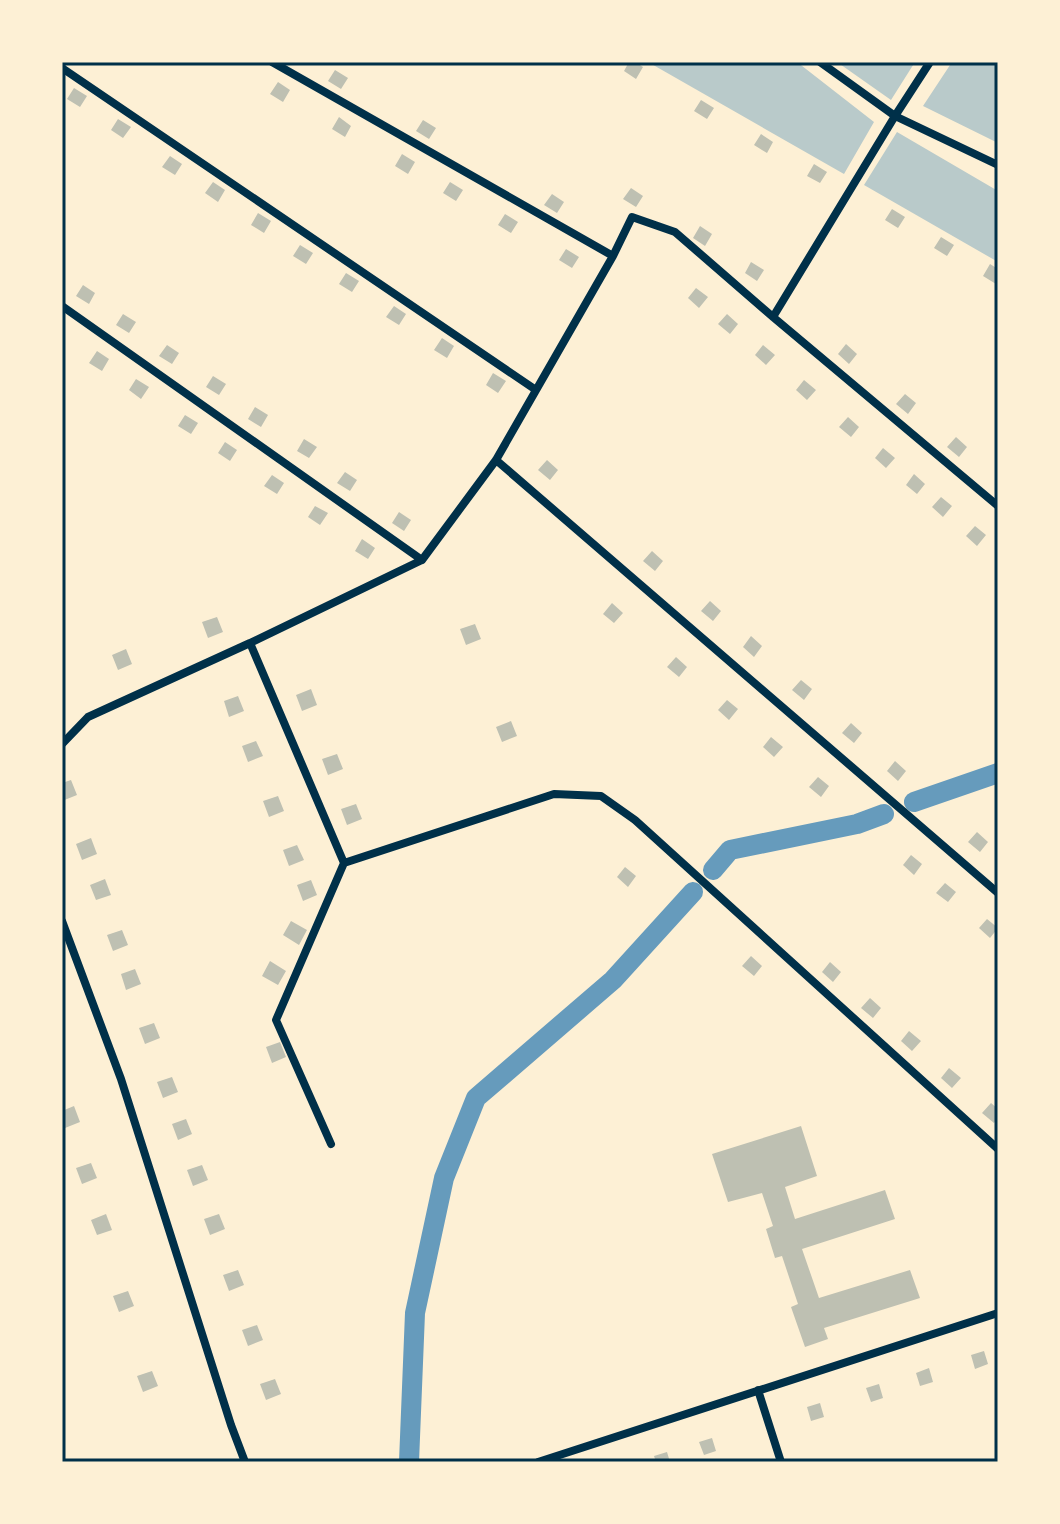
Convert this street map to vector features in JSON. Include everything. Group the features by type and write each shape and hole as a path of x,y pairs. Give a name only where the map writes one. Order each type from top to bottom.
{"street":[{"path":"272,62 613,256"},
{"path":"820,62 895,116 998,165"},
{"path":"773,317 930,62"},
{"path":"62,68 536,390"},
{"path":"62,744 88,717 422,560 496,460 613,256 632,217 675,232 998,506"},
{"path":"62,306 422,560"},
{"path":"496,460 998,893"},
{"path":"250,643 344,863 276,1020 331,1144"},
{"path":"344,863 554,794 601,796 635,820 998,1149"},
{"path":"62,921 121,1079 245,1462"},
{"path":"538,1462 998,1313"},
{"path":"758,1390 781,1462"}],"shaded area":[{"path":"648,62 797,62 874,122 844,174"},
{"path":"837,62 915,62 891,100"},
{"path":"952,62 998,62 998,143 923,106"},
{"path":"897,132 998,191 998,262 864,185"}],"building":[{"path":"629,62 643,67 636,79 624,71"},
{"path":"335,70 348,78 341,89 328,81"},
{"path":"278,82 290,90 283,102 270,94"},
{"path":"74,88 87,96 80,107 67,99"},
{"path":"701,100 714,108 707,119 694,111"},
{"path":"339,117 351,126 345,137 332,129"},
{"path":"118,119 131,127 123,138 111,130"},
{"path":"423,120 436,128 429,139 416,131"},
{"path":"761,134 773,142 767,153 754,145"},
{"path":"402,154 415,162 408,174 395,166"},
{"path":"170,156 182,164 175,175 162,167"},
{"path":"814,164 827,172 820,183 807,176"},
{"path":"213,182 225,190 218,202 205,193"},
{"path":"450,182 463,190 456,201 443,193"},
{"path":"631,188 643,196 636,207 623,199"},
{"path":"552,194 564,202 557,213 544,205"},
{"path":"892,209 905,217 898,228 885,220"},
{"path":"258,213 271,221 264,233 251,225"},
{"path":"505,214 518,222 511,233 498,225"},
{"path":"700,226 712,234 705,246 693,238"},
{"path":"941,237 954,245 947,256 934,248"},
{"path":"300,245 313,253 306,264 293,256"},
{"path":"566,249 579,257 572,268 559,260"},
{"path":"751,262 764,270 757,281 745,273"},
{"path":"990,264 998,269 996,284 983,276"},
{"path":"346,273 359,281 352,292 339,284"},
{"path":"83,285 95,293 89,304 76,296"},
{"path":"696,288 708,297 699,308 688,298"},
{"path":"394,306 406,314 399,325 386,317"},
{"path":"123,314 136,322 129,333 116,325"},
{"path":"727,314 738,324 730,334 718,324"},
{"path":"442,338 454,346 447,358 434,350"},
{"path":"846,344 857,354 849,364 838,354"},
{"path":"167,345 179,353 172,364 159,356"},
{"path":"763,345 775,355 766,365 755,355"},
{"path":"97,351 109,359 102,371 89,363"},
{"path":"493,373 506,381 498,393 486,385"},
{"path":"213,376 226,384 219,395 206,387"},
{"path":"136,379 149,387 141,399 129,390"},
{"path":"804,380 816,390 807,400 796,390"},
{"path":"905,394 916,403 908,414 896,404"},
{"path":"255,407 268,415 261,427 248,419"},
{"path":"185,415 198,423 191,434 178,426"},
{"path":"848,417 859,427 851,437 839,427"},
{"path":"956,437 967,447 959,457 947,447"},
{"path":"304,439 317,447 309,458 297,451"},
{"path":"225,442 237,450 230,461 218,453"},
{"path":"883,448 895,458 886,468 875,458"},
{"path":"547,460 558,470 550,480 538,470"},
{"path":"345,472 357,480 350,491 337,483"},
{"path":"914,474 925,484 917,494 906,485"},
{"path":"272,475 284,483 277,494 264,486"},
{"path":"941,497 952,506 943,517 932,507"},
{"path":"315,506 328,513 320,525 308,517"},
{"path":"399,512 411,520 404,531 392,523"},
{"path":"975,526 986,535 977,546 966,536"},
{"path":"362,539 375,548 368,559 355,551"},
{"path":"652,551 663,561 655,571 643,561"},
{"path":"710,601 721,611 713,621 701,611"},
{"path":"612,603 623,613 614,623 603,614"},
{"path":"217,617 223,632 208,638 202,622"},
{"path":"475,624 481,639 466,645 460,629"},
{"path":"751,636 762,646 754,657 743,647"},
{"path":"126,649 132,664 118,670 112,655"},
{"path":"676,657 687,667 679,677 667,667"},
{"path":"801,680 812,689 804,700 792,690"},
{"path":"311,689 317,705 302,711 296,695"},
{"path":"238,696 244,711 229,717 224,701"},
{"path":"727,700 738,709 729,720 718,710"},
{"path":"511,721 517,736 502,742 496,727"},
{"path":"851,723 862,733 854,743 842,733"},
{"path":"771,737 783,747 774,757 763,747"},
{"path":"256,741 263,756 248,762 242,746"},
{"path":"337,754 343,769 328,775 322,759"},
{"path":"895,761 906,771 898,781 887,771"},
{"path":"818,777 829,786 821,797 809,787"},
{"path":"71,780 77,795 62,801 62,783"},
{"path":"278,796 284,811 269,817 263,801"},
{"path":"356,804 362,819 347,825 341,809"},
{"path":"977,832 988,842 980,852 968,842"},
{"path":"91,838 97,854 82,860 76,844"},
{"path":"297,845 304,860 289,866 283,850"},
{"path":"911,855 922,864 914,875 903,865"},
{"path":"625,867 636,876 628,887 617,877"},
{"path":"105,879 111,895 96,900 90,885"},
{"path":"311,880 317,895 303,901 297,885"},
{"path":"945,883 956,892 948,902 936,893"},
{"path":"987,919 998,928 990,938 979,928"},
{"path":"291,921 307,930 299,945 283,935"},
{"path":"122,930 128,945 113,951 107,935"},
{"path":"751,956 762,966 754,976 742,966"},
{"path":"270,961 286,971 278,985 262,976"},
{"path":"830,962 841,972 833,982 822,972"},
{"path":"135,969 141,984 126,990 121,974"},
{"path":"870,998 881,1008 873,1018 861,1008"},
{"path":"154,1023 160,1038 145,1044 139,1028"},
{"path":"909,1031 921,1041 912,1051 901,1041"},
{"path":"280,1042 286,1057 272,1063 266,1047"},
{"path":"949,1068 961,1078 952,1088 941,1078"},
{"path":"172,1077 178,1092 163,1098 157,1082"},
{"path":"991,1103 998,1109 998,1118 994,1123 982,1113"},
{"path":"74,1106 80,1122 65,1128 62,1111"},
{"path":"186,1119 192,1134 178,1140 172,1124"},
{"path":"801,1126 817,1176 785,1187 795,1219 885,1190 895,1219 802,1249 819,1298 910,1270 920,1298 824,1328 828,1339 805,1347 791,1307 798,1304 782,1256 775,1258 766,1229 773,1226 762,1193 728,1202 712,1154"},
{"path":"91,1163 97,1178 82,1184 76,1168"},
{"path":"202,1165 208,1180 193,1186 187,1170"},
{"path":"106,1214 112,1230 97,1235 91,1220"},
{"path":"219,1214 225,1229 210,1235 204,1219"},
{"path":"238,1270 244,1285 229,1291 223,1275"},
{"path":"128,1291 134,1306 119,1312 113,1296"},
{"path":"257,1325 263,1340 248,1346 242,1330"},
{"path":"984,1351 988,1364 975,1369 971,1355"},
{"path":"929,1368 933,1382 920,1386 916,1373"},
{"path":"152,1371 158,1386 143,1392 137,1376"},
{"path":"275,1379 281,1394 266,1400 260,1384"},
{"path":"879,1384 883,1398 871,1402 866,1388"},
{"path":"820,1403 824,1417 811,1421 807,1407"},
{"path":"712,1438 716,1451 704,1455 699,1442"},
{"path":"667,1452 670,1462 656,1462 654,1456"}],"waterway":[{"path":"914,802 998,773"},
{"path":"713,870 730,850 857,824 884,814"},
{"path":"409,1462 415,1313 444,1178 476,1098 613,980 693,892"}]}
